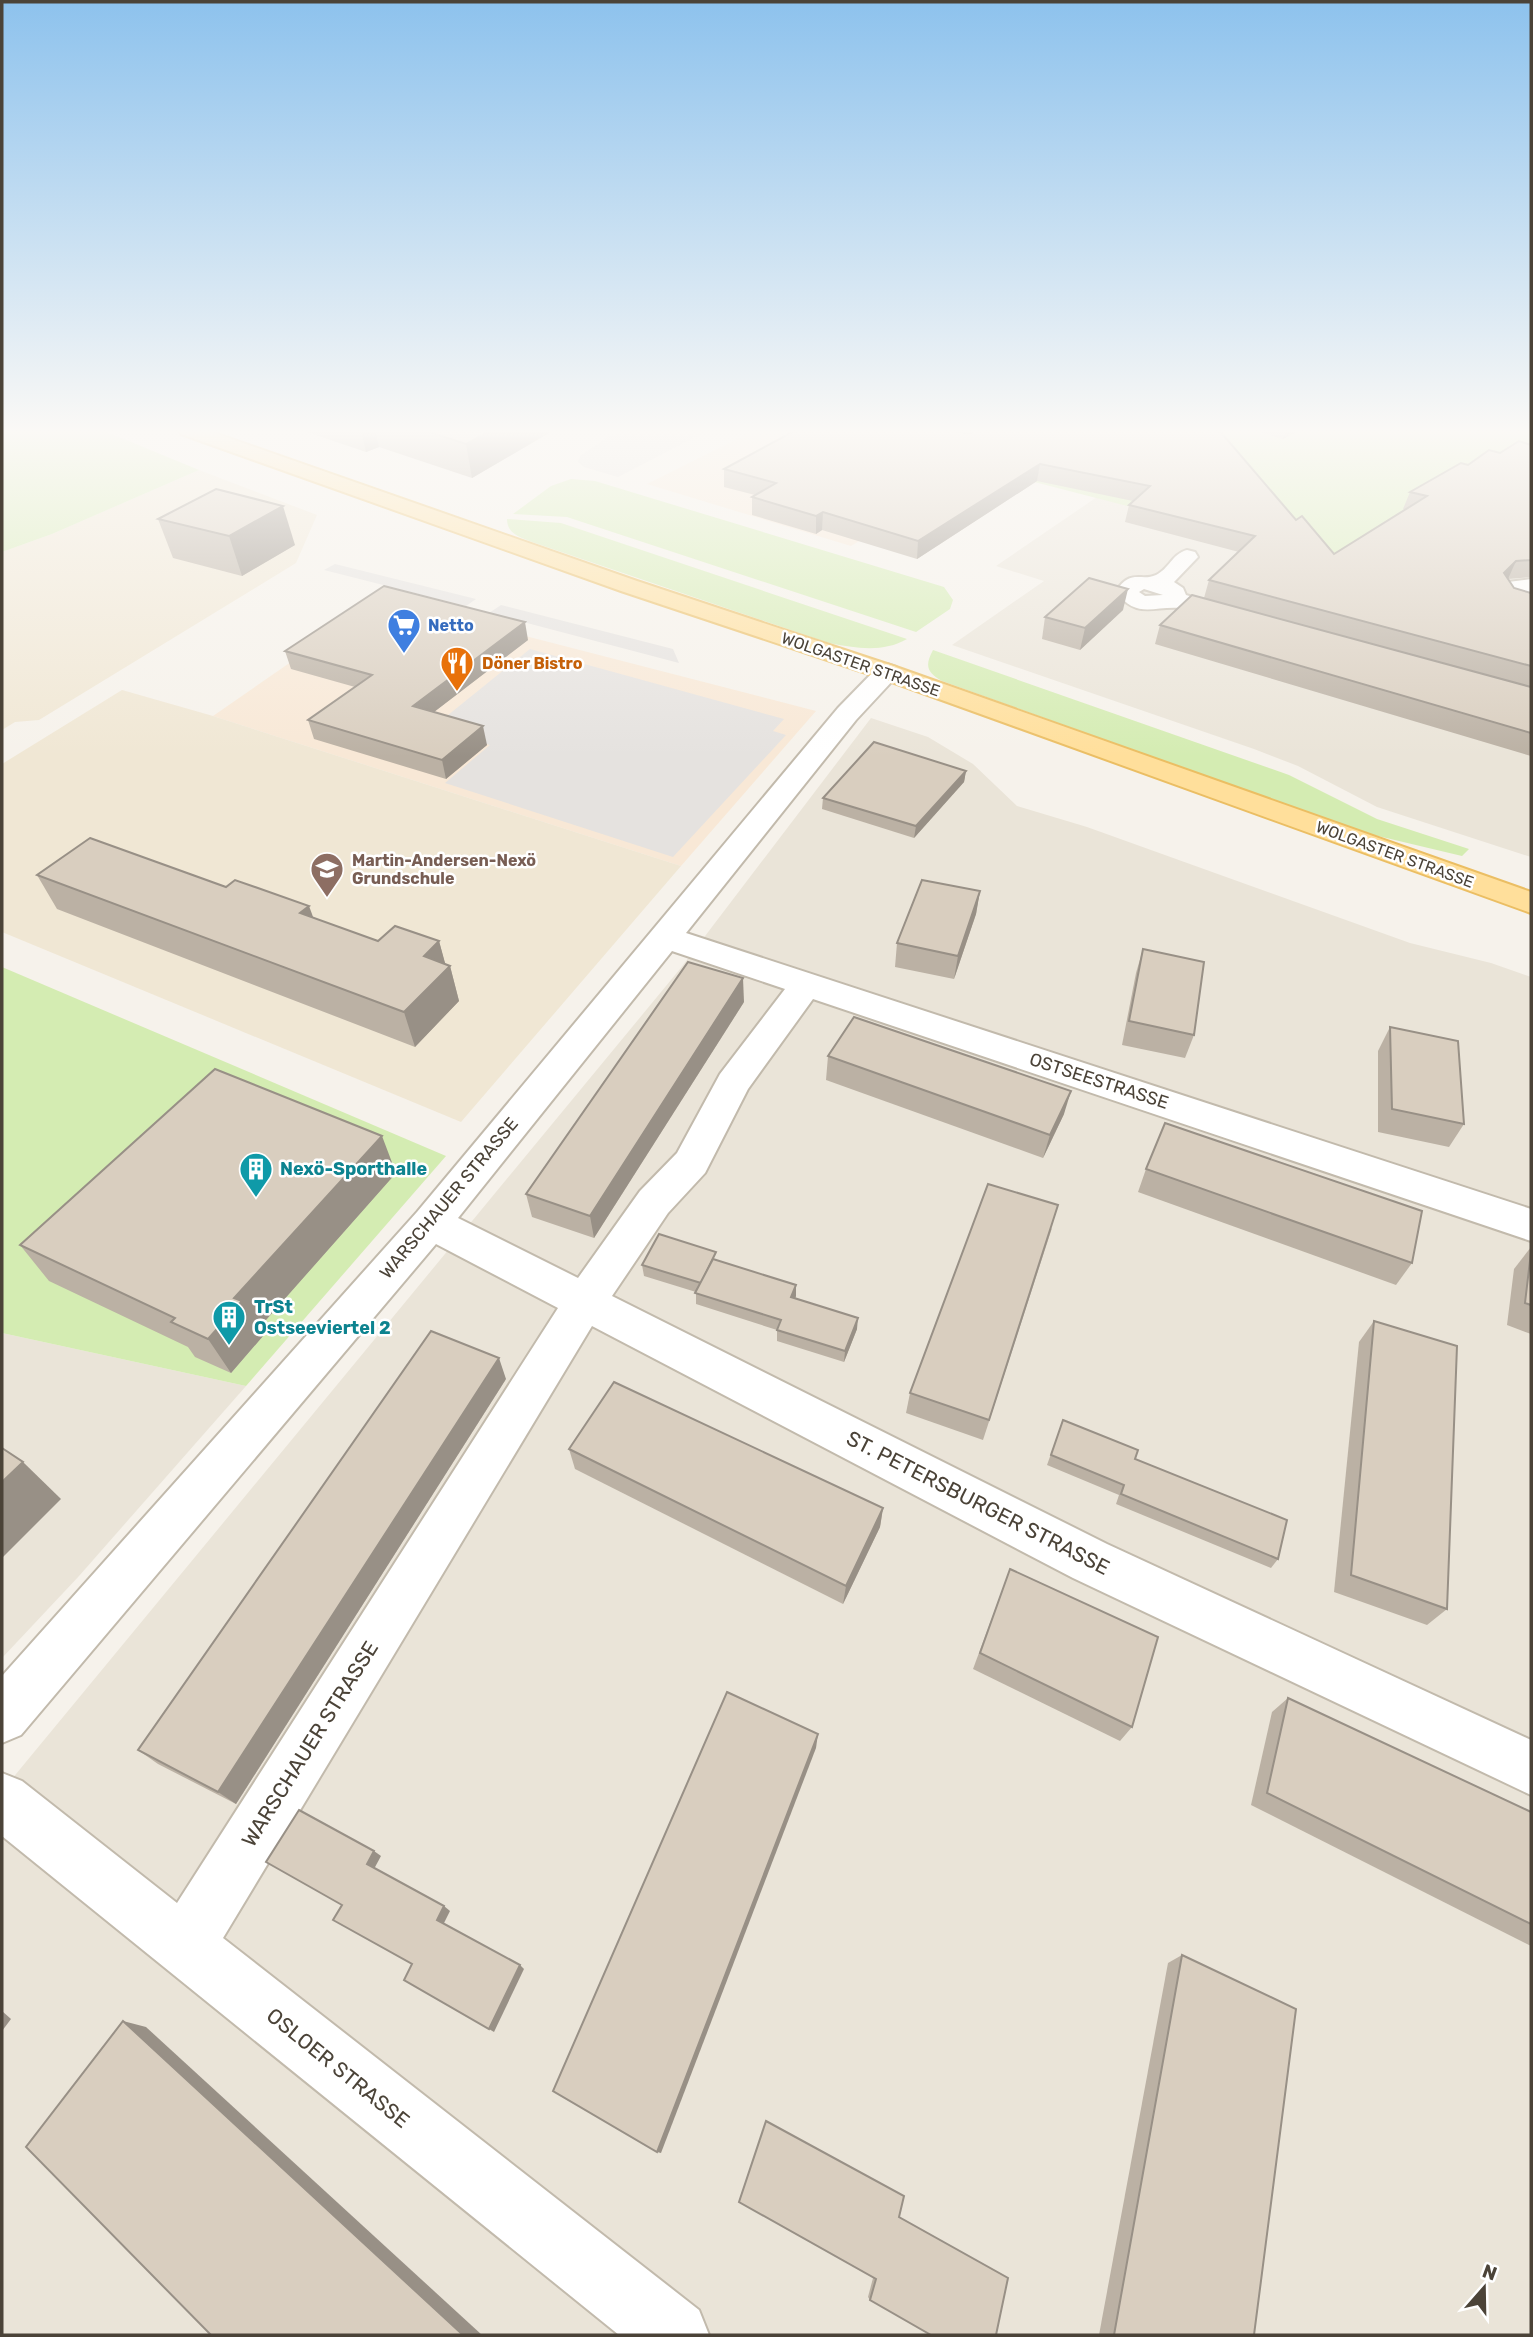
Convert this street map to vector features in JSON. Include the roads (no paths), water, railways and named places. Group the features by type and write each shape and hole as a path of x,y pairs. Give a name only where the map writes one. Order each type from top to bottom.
{"main road":[{"name":"WOLGASTER STRASSE","path":"496,539 887,672 1531,903"}],"street":[{"path":"1187,557 1167,592 1254,622"},
{"path":"1531,586 1516,587 1509,592 1514,599 1531,606"},
{"name":"WARSCHAUER STRASSE","path":"2,1716 431,1223 667,938 847,714 887,672"},
{"name":"OSTSEESTRASSE","path":"667,938 1531,1225"},
{"name":"WARSCHAUER STRASSE","path":"185,1945 585,1301 654,1202 691,1163 733,1083 805,986"},
{"name":"ST. PETERSBURGER STRASSE","path":"431,1223 1090,1561 1531,1768"},
{"name":"OSLOER STRASSE","path":"2,1801 674,2335"}],"place":[{"name":"Netto","path":"404,655"},
{"name":"Döner Bistro","path":"457,693"},
{"name":"Martin-Andersen-Nexö Grundschule","path":"327,899"},
{"name":"Nexö-Sporthalle","path":"256,1199"},
{"name":"TrSt Ostseeviertel 2","path":"229,1347"}]}
